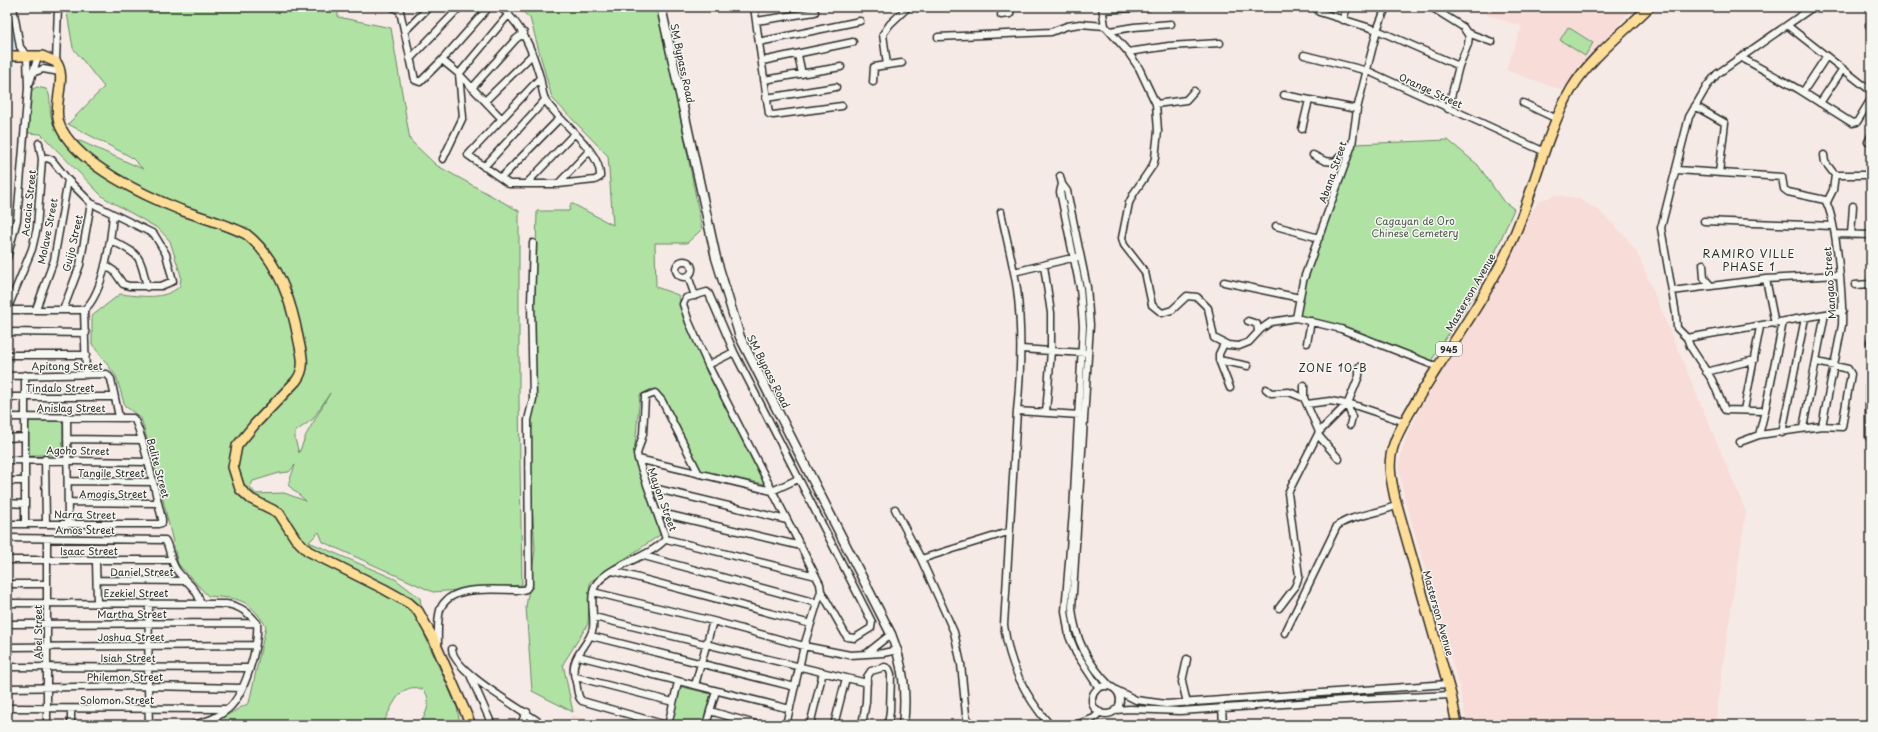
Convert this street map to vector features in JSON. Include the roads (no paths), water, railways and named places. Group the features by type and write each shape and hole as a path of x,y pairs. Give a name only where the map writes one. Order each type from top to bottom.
{"main road":[{"name":"Masterson Avenue","path":"1457,725 1448,684 1397,505 1389,470 1390,456 1394,442 1405,422 1438,366 1476,307 1511,243 1557,119 1573,87 1585,71 1649,7"},
{"path":"7,56 38,56 50,58 56,62 60,72 57,117 62,130 77,150 90,161 153,198 246,234 262,250 281,281 294,317 304,364 302,374 254,424 237,446 233,467 240,488 251,499 279,513 295,538 308,551 384,589 414,608 425,621 471,725"}],"street":[{"path":"13,7 28,88"},
{"path":"56,62 58,7"},
{"path":"394,7 401,9 415,80 420,82 442,60 489,7"},
{"path":"405,31 429,7"},
{"path":"410,59 460,7"},
{"path":"500,7 509,14 524,33 540,78 545,100 589,151 598,166 600,177 595,180 558,184 509,184 470,157 469,152 540,78"},
{"name":"SM Bypass Road","path":"661,7 716,258 740,337 892,634 898,650 906,690 902,725"},
{"path":"754,7 768,113 771,115 842,106"},
{"path":"887,65 883,34 890,24 908,7"},
{"path":"1001,15 1010,14 1011,7"},
{"path":"1148,7 1103,9 1108,29 1128,52 1139,68 1156,104 1158,131 1155,158 1153,165 1129,203 1124,224 1123,242 1144,270 1151,301 1155,308 1162,313 1170,312 1185,297 1190,295 1197,297 1208,308 1214,338 1224,344 1234,346 1246,344 1258,331 1271,322 1296,318 1341,329 1438,366"},
{"path":"1316,7 1319,12 1378,30 1459,66"},
{"path":"1343,20 1347,7"},
{"name":"Abana Street","path":"1296,318 1303,280 1353,144 1357,109 1378,30 1386,7"},
{"path":"1431,7 1463,27 1468,33 1492,42"},
{"path":"1765,410 1725,410 1712,380 1687,338 1677,328 1661,228 1677,170 1685,131 1695,106 1710,81 1717,74 1814,7"},
{"path":"756,21 815,12"},
{"path":"444,159 463,117 459,74 509,14"},
{"path":"759,42 860,21"},
{"path":"938,37 1051,32 1067,26 1080,24 1108,29 1171,24"},
{"path":"1788,26 1842,70 1871,91"},
{"path":"472,88 516,39 524,33"},
{"path":"1448,109 1459,66 1468,44 1468,33"},
{"path":"762,62 853,42"},
{"path":"1128,52 1169,46 1220,43"},
{"path":"485,101 532,55"},
{"path":"798,55 802,74"},
{"name":"Orange Street","path":"1304,55 1368,71 1448,109 1545,152"},
{"path":"7,258 17,220 28,88 38,56"},
{"path":"1803,92 1826,57"},
{"path":"1742,58 1803,92 1852,123 1857,122 1871,99"},
{"path":"442,60 459,74 501,118"},
{"path":"873,82 874,67 902,63"},
{"path":"764,80 841,67"},
{"path":"32,73 43,69 60,72"},
{"path":"1820,103 1842,70"},
{"path":"766,98 836,87"},
{"path":"1156,104 1186,100 1194,91"},
{"path":"1284,95 1357,109"},
{"path":"484,167 545,100"},
{"path":"1302,129 1309,100"},
{"path":"1523,104 1557,119"},
{"path":"1695,106 1725,123 1719,173"},
{"path":"1864,111 1871,115"},
{"path":"500,178 560,118"},
{"path":"527,183 574,134"},
{"path":"1871,136 1868,142 1871,143"},
{"name":"Acacia Street","path":"7,310 32,249 35,235 42,159 39,143"},
{"path":"1313,155 1325,161 1335,162 1342,156 1348,147 1353,144"},
{"path":"558,184 589,151"},
{"path":"1677,170 1782,177 1784,189 1788,192 1820,198 1827,202 1833,190 1835,176 1825,162 1824,155"},
{"path":"42,159 47,158 52,160 68,180 91,203 154,234 166,254 173,281 167,285 135,287 123,284 114,271 105,265"},
{"path":"1835,176 1871,175"},
{"path":"1060,176 1062,184 1067,191 1081,256 1086,305 1081,415 1065,611 1069,636 1076,653 1099,688"},
{"name":"Molave Street","path":"36,309 54,260 68,180"},
{"path":"1062,184 1060,192 1086,305"},
{"name":"Mangao Street","path":"1822,426 1835,366 1843,311 1835,234 1827,202"},
{"name":"Guijo Street","path":"64,310 80,265 91,203"},
{"path":"1851,235 1853,206"},
{"path":"1000,212 1014,272 1019,309 1021,349 1008,532 1004,625 1009,654 1014,671 1028,698 1050,725"},
{"path":"86,375 86,333 84,310 91,302 105,265 111,240 114,214"},
{"path":"1704,221 1832,226"},
{"path":"1276,226 1319,238"},
{"path":"1835,234 1871,235"},
{"path":"111,240 138,255 142,264 147,287"},
{"path":"438,649 440,612 445,603 456,594 468,590 523,590 528,588 529,584 528,420 533,399 531,280 533,243"},
{"path":"1014,272 1081,256"},
{"path":"1703,264 1704,278 1710,285"},
{"path":"1044,266 1051,313 1051,351 1046,413"},
{"path":"1672,291 1766,279 1838,274"},
{"path":"688,276 694,296"},
{"path":"1766,279 1775,324"},
{"path":"1224,282 1300,298"},
{"path":"1856,285 1871,284"},
{"path":"708,292 734,352 872,622 872,628 855,638 847,637 821,591 816,576 708,365 689,322 684,304 686,298 694,296 708,292"},
{"path":"7,310 84,310"},
{"path":"1687,338 1760,327 1843,311"},
{"path":"1803,428 1817,362 1825,314"},
{"path":"1782,433 1805,318"},
{"path":"1248,321 1257,324 1258,331"},
{"path":"1307,343 1311,321"},
{"path":"1759,435 1783,322"},
{"path":"1744,410 1760,327"},
{"path":"7,332 86,333"},
{"path":"1224,344 1219,354 1219,360 1230,388"},
{"path":"1021,349 1085,353"},
{"path":"708,365 734,352"},
{"path":"7,355 86,355"},
{"path":"1219,360 1248,366"},
{"path":"1706,372 1754,360"},
{"path":"1740,442 1759,435 1782,433 1803,428 1822,426 1842,427 1851,374 1848,369 1817,362"},
{"path":"1279,608 1295,587 1299,576 1287,496 1318,434 1348,404 1359,376 1359,367"},
{"path":"25,375 25,524"},
{"name":"Apitong Street","path":"7,376 109,375 118,417"},
{"path":"1304,385 1305,401 1318,434 1339,459"},
{"path":"1869,386 1869,438 1871,440"},
{"path":"1266,388 1271,393 1288,392 1305,401 1330,401 1348,404 1405,422"},
{"path":"699,474 671,417 655,393 645,397 643,434 637,454 638,459 699,474 772,491 798,479"},
{"name":"Tindalo Street","path":"7,397 114,397"},
{"path":"1348,404 1352,417 1350,425"},
{"path":"1017,411 1081,415"},
{"path":"1081,415 1072,608 1073,624 1082,650 1090,663 1120,699 1119,705 1115,710"},
{"name":"Anislag Street","path":"7,417 118,417 134,419"},
{"path":"67,417 68,524"},
{"name":"Balite Street","path":"134,419 148,462 162,523"},
{"path":"7,438 24,437"},
{"path":"67,439 142,440"},
{"path":"45,459 46,523"},
{"name":"Agoho Street","path":"7,460 68,459 148,462"},
{"name":"Mayon Street","path":"593,592 598,582 613,571 644,556 666,539 638,459"},
{"path":"7,481 25,481"},
{"name":"Tangile Street","path":"68,481 153,482"},
{"path":"649,488 787,520"},
{"name":"Amogis Street","path":"68,502 158,503"},
{"path":"7,503 25,504"},
{"path":"1285,633 1338,526 1346,520 1380,512 1397,505"},
{"path":"895,509 954,632 961,664 966,715 970,725"},
{"path":"657,512 801,546"},
{"name":"Narra Street","path":"7,524 162,523"},
{"path":"920,559 1008,532"},
{"name":"Amos Street","path":"7,538 162,539 166,542 171,560"},
{"name":"Abel Street","path":"47,539 47,725"},
{"path":"666,539 816,576"},
{"path":"644,556 816,603"},
{"name":"Isaac Street","path":"7,560 171,560"},
{"path":"96,560 97,602"},
{"path":"171,560 186,581 197,593 200,603"},
{"path":"613,571 811,624"},
{"name":"Daniel Street","path":"97,580 186,581"},
{"path":"7,584 47,584"},
{"path":"786,725 804,646 816,603 821,591"},
{"path":"678,682 667,725 582,701 579,696 574,672 578,656 591,636 594,617 593,592 713,621 804,646 850,655 883,653 898,650"},
{"name":"Ezekiel Street","path":"7,603 97,602 226,604 239,607 247,612 257,623"},
{"path":"149,603 149,725"},
{"path":"594,617 866,683"},
{"path":"695,685 713,621"},
{"path":"194,725 219,716 237,699 249,668 255,645 257,623"},
{"name":"Martha Street","path":"7,624 257,623"},
{"path":"865,654 892,634"},
{"path":"591,636 794,687"},
{"name":"Joshua Street","path":"7,647 255,645"},
{"path":"452,649 454,658 470,675 527,712 543,725"},
{"path":"578,656 790,709"},
{"path":"1187,659 1182,682 1187,703"},
{"name":"Isiah Street","path":"7,667 148,666 249,668"},
{"path":"862,725 868,674 879,668 887,667 891,674 888,725"},
{"path":"810,725 823,672"},
{"path":"470,675 492,725"},
{"path":"576,677 673,702"},
{"path":"834,725 846,678"},
{"path":"1448,684 1166,704 1136,700 1104,686 1099,688 1094,693 1092,699 1095,708 1106,714 1115,710 1130,709 1180,711 1396,697 1451,695"},
{"name":"Philemon Street","path":"7,688 47,686 148,686 242,688"},
{"path":"1395,688 1396,697"},
{"path":"706,725 716,691"},
{"path":"1221,700 1223,725"},
{"name":"Solomon Street","path":"7,708 228,709"},
{"path":"71,709 72,725"},
{"path":"710,711 759,725"},
{"path":"520,725 527,712"},
{"path":"1076,725 1088,722 1100,712"}],"waterway":[{"path":"7,35 9,39 9,73 7,78"}],"district":[{"name":"RAMIRO VILLE PHASE 1","path":"1749,259"},
{"name":"ZONE 10-B","path":"1333,367"}],"park label":[{"name":"Cagayan de Oro Chinese Cemetery","path":"1415,226"}]}
